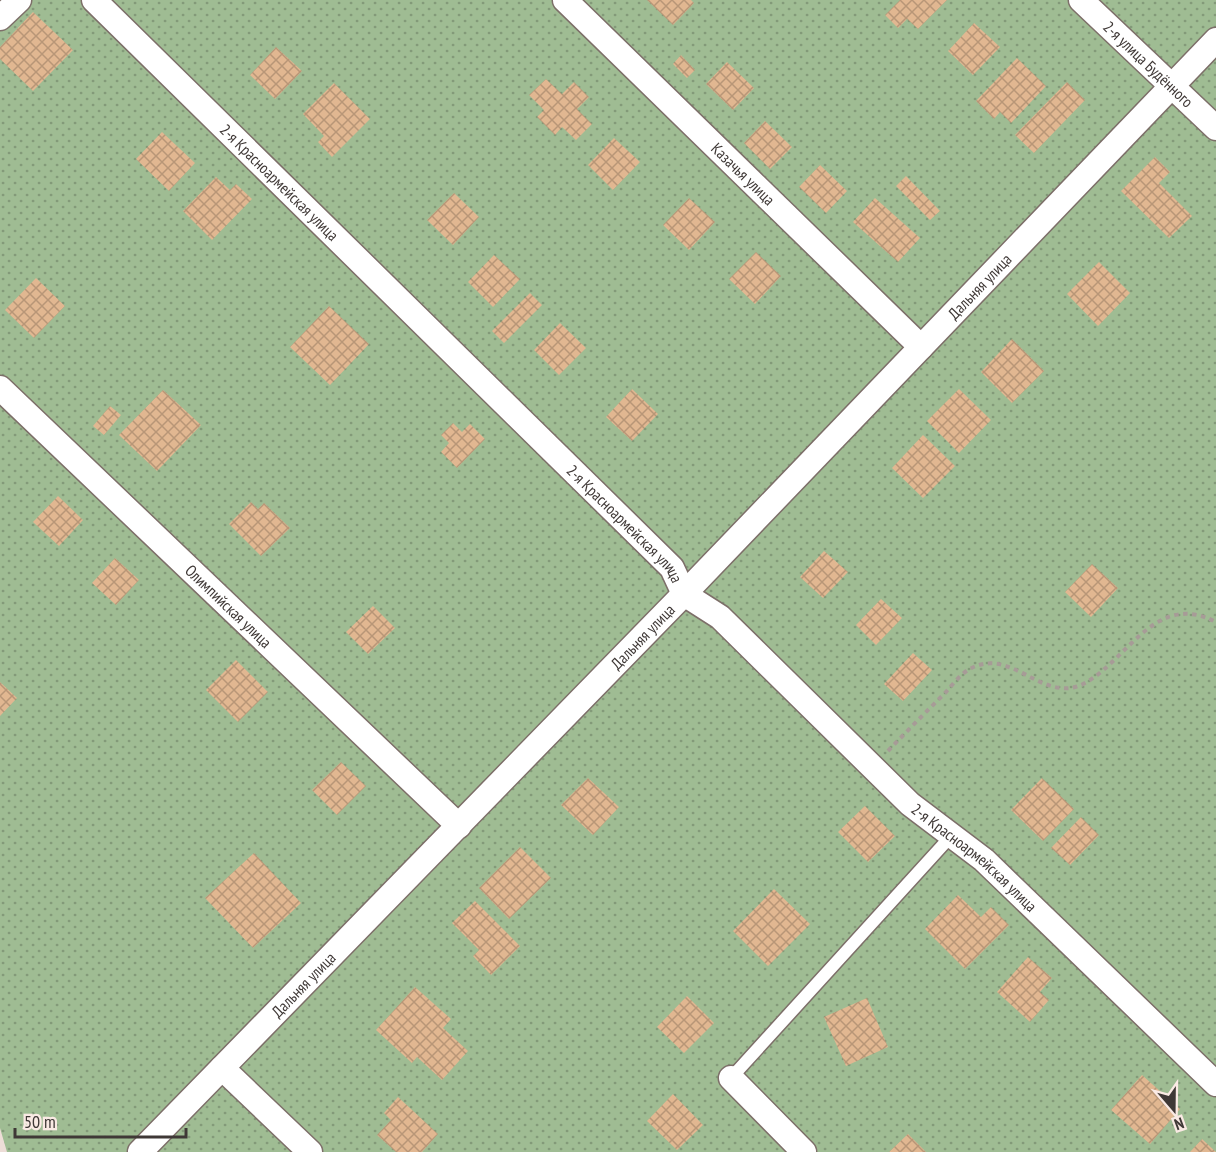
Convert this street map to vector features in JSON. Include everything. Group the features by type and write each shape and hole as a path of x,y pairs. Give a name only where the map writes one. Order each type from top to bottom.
{"street":[{"path":"0,18 19,0"},
{"name":"2-я Красноармейская улица","path":"94,0 672,568 684,594 720,617 910,804 984,860 1216,1084"},
{"name":"Казачья улица","path":"565,0 921,347"},
{"name":"2-я улица Будённого","path":"1081,0 1173,84 1216,128"},
{"name":"Дальняя улица","path":"140,1152 684,594 1216,39"},
{"name":"Олимпийская улица","path":"0,388 459,826"},
{"path":"222,1068 310,1152"},
{"path":"730,1078 804,1152"}],"lane":[{"path":"730,1078 952,836"}],"path":[{"path":"873,766 967,670 987,662 1006,664 1050,688 1066,689 1086,682 1162,617 1183,614 1203,615 1216,622"}],"green space":[{"path":"0,0 1216,0 1216,1152 7,1152 0,1128"}],"building":[{"path":"647,0 691,0 694,3 673,25"},
{"path":"900,0 947,0 918,29 907,19 898,28 885,15"},
{"path":"33,12 73,50 33,91 0,59 0,47"},
{"path":"974,23 1000,47 973,75 948,51"},
{"path":"276,47 302,71 275,99 250,75"},
{"path":"681,55 695,70 687,78 673,64"},
{"path":"1017,58 1046,86 1011,123 1000,112 994,119 976,101"},
{"path":"727,62 754,88 733,110 706,84"},
{"path":"546,79 562,94 574,82 589,97 577,109 592,124 576,140 562,127 555,135 537,117 544,110 529,95"},
{"path":"1067,82 1085,100 1034,153 1015,135"},
{"path":"334,83 370,119 332,157 318,142 324,136 303,114"},
{"path":"765,121 792,147 770,169 744,143"},
{"path":"162,132 195,163 169,191 136,159"},
{"path":"614,138 640,162 613,190 588,165"},
{"path":"1155,157 1170,172 1159,183 1192,216 1169,238 1121,191"},
{"path":"820,165 847,191 826,213 799,187"},
{"path":"906,176 940,211 930,220 896,186"},
{"path":"216,177 230,190 236,184 252,199 212,240 183,211"},
{"path":"454,193 479,217 453,245 427,220"},
{"path":"689,198 715,222 689,250 663,225"},
{"path":"875,198 920,238 898,262 853,222"},
{"path":"756,252 781,276 755,304 729,279"},
{"path":"494,255 520,279 493,307 468,282"},
{"path":"1099,262 1130,293 1098,326 1067,294"},
{"path":"36,278 65,306 34,338 5,310"},
{"path":"530,293 542,305 504,343 492,331"},
{"path":"329,306 369,344 330,385 290,347"},
{"path":"560,323 586,348 559,375 534,350"},
{"path":"1012,339 1044,371 1012,403 981,372"},
{"path":"632,389 658,414 632,441 606,417"},
{"path":"959,389 991,420 959,453 927,421"},
{"path":"163,390 201,425 157,471 119,435"},
{"path":"110,406 121,415 104,435 93,426"},
{"path":"453,423 462,432 470,424 485,439 457,468 441,452 449,443 441,435"},
{"path":"923,435 955,466 923,498 892,468"},
{"path":"58,496 83,520 59,546 33,522"},
{"path":"251,502 258,509 264,503 290,528 261,556 229,524"},
{"path":"824,551 848,572 823,598 800,577"},
{"path":"115,558 139,580 116,605 92,583"},
{"path":"1092,564 1118,588 1091,617 1065,592"},
{"path":"881,599 902,618 876,645 856,625"},
{"path":"373,606 395,628 368,654 346,632"},
{"path":"913,653 932,670 903,701 884,684"},
{"path":"236,660 268,692 238,722 206,690"},
{"path":"0,682 17,698 0,716"},
{"path":"341,762 366,786 337,815 312,790"},
{"path":"588,778 619,807 593,835 561,805"},
{"path":"1042,778 1074,809 1043,841 1011,810"},
{"path":"865,806 895,836 868,862 838,832"},
{"path":"1081,817 1099,835 1070,865 1051,848"},
{"path":"520,847 551,878 509,919 479,888"},
{"path":"254,853 301,903 253,948 205,898"},
{"path":"774,889 810,924 768,966 733,931"},
{"path":"958,895 981,917 991,907 1009,925 965,969 925,929"},
{"path":"475,901 520,946 491,975 473,956 479,950 452,923"},
{"path":"1028,957 1052,978 1040,992 1049,1000 1030,1022 997,992"},
{"path":"415,987 451,1019 443,1028 468,1051 442,1080 417,1057 412,1063 376,1030"},
{"path":"687,996 714,1023 684,1053 657,1027"},
{"path":"867,998 888,1047 846,1066 824,1017"},
{"path":"1142,1075 1180,1109 1150,1144 1111,1110"},
{"path":"673,1094 703,1125 677,1150 647,1121"},
{"path":"398,1097 438,1134 422,1152 396,1152 377,1135 391,1120 384,1113"},
{"path":"908,1134 926,1152 889,1152"},
{"path":"1202,1139 1216,1152 1190,1152"}]}
